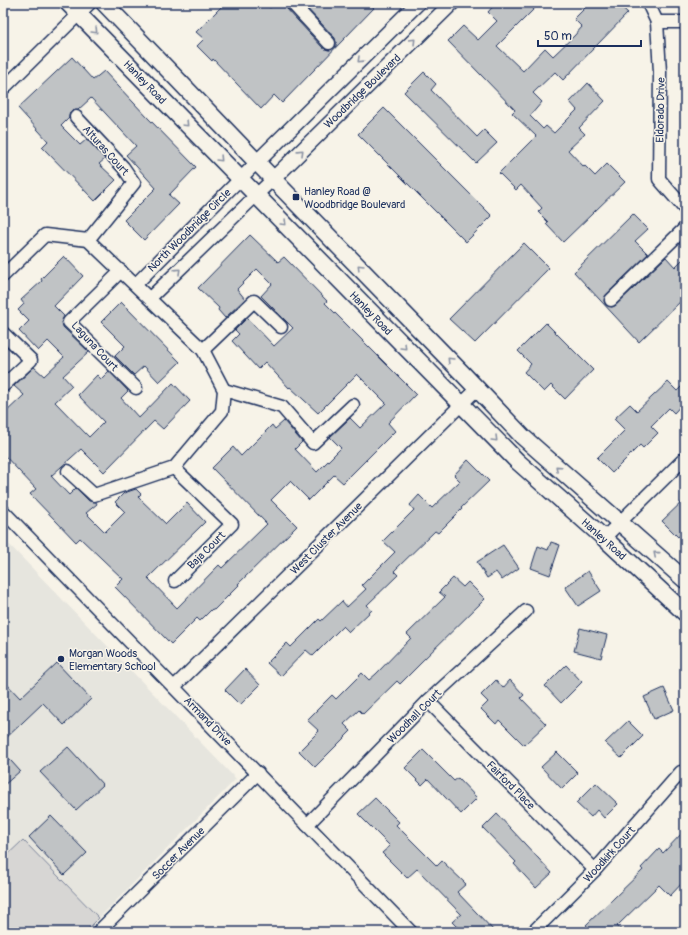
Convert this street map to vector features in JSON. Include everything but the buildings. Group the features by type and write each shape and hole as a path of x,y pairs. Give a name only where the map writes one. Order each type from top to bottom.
{"main road":[{"name":"Hanley Road","path":"68,3 517,461 604,538 685,613"},
{"name":"Hanley Road","path":"104,3 524,437 685,580"}],"street":[{"path":"3,89 90,3"},
{"path":"292,3 329,43"},
{"name":"Woodbridge Boulevard","path":"257,162 418,3"},
{"name":"Woodbridge Boulevard","path":"273,179 452,3"},
{"name":"Eldorado Drive","path":"648,3 657,22 660,72 659,179 685,209"},
{"path":"657,22 685,22"},
{"name":"Alturas Court","path":"76,117 123,167 134,183 88,240"},
{"name":"North Woodbridge Circle","path":"134,283 257,162"},
{"name":"North Woodbridge Circle","path":"150,298 273,179"},
{"path":"611,300 685,228"},
{"path":"3,276 45,236 88,240 203,350 224,390 222,411 174,468 94,495 68,471"},
{"name":"Laguna Court","path":"121,271 69,322 136,388"},
{"path":"203,350 254,301 281,327"},
{"path":"3,333 31,360 3,386"},
{"name":"West Cluster Avenue","path":"174,687 477,389"},
{"path":"224,390 282,407 313,443 353,405"},
{"path":"604,538 685,458"},
{"name":"Baja Court","path":"174,468 232,524 175,581"},
{"name":"Armand Drive","path":"3,511 411,932"},
{"name":"Woodhall Court","path":"307,825 428,701 526,612"},
{"name":"Fairford Place","path":"428,701 595,870"},
{"name":"Woodkirk Court","path":"533,932 595,870 681,772"},
{"name":"Soccer Avenue","path":"98,932 258,773"}],"shaded area":[{"name":"Morgan Woods Elementary School","path":"3,538 236,779 99,918 23,840 3,859"},
{"path":"23,840 99,918 85,932 3,932 3,859"}],"place":[{"name":"Hanley Road @ Woodbridge Boulevard","path":"296,197"},
{"name":"Morgan Woods Elementary School","path":"61,659"}]}
